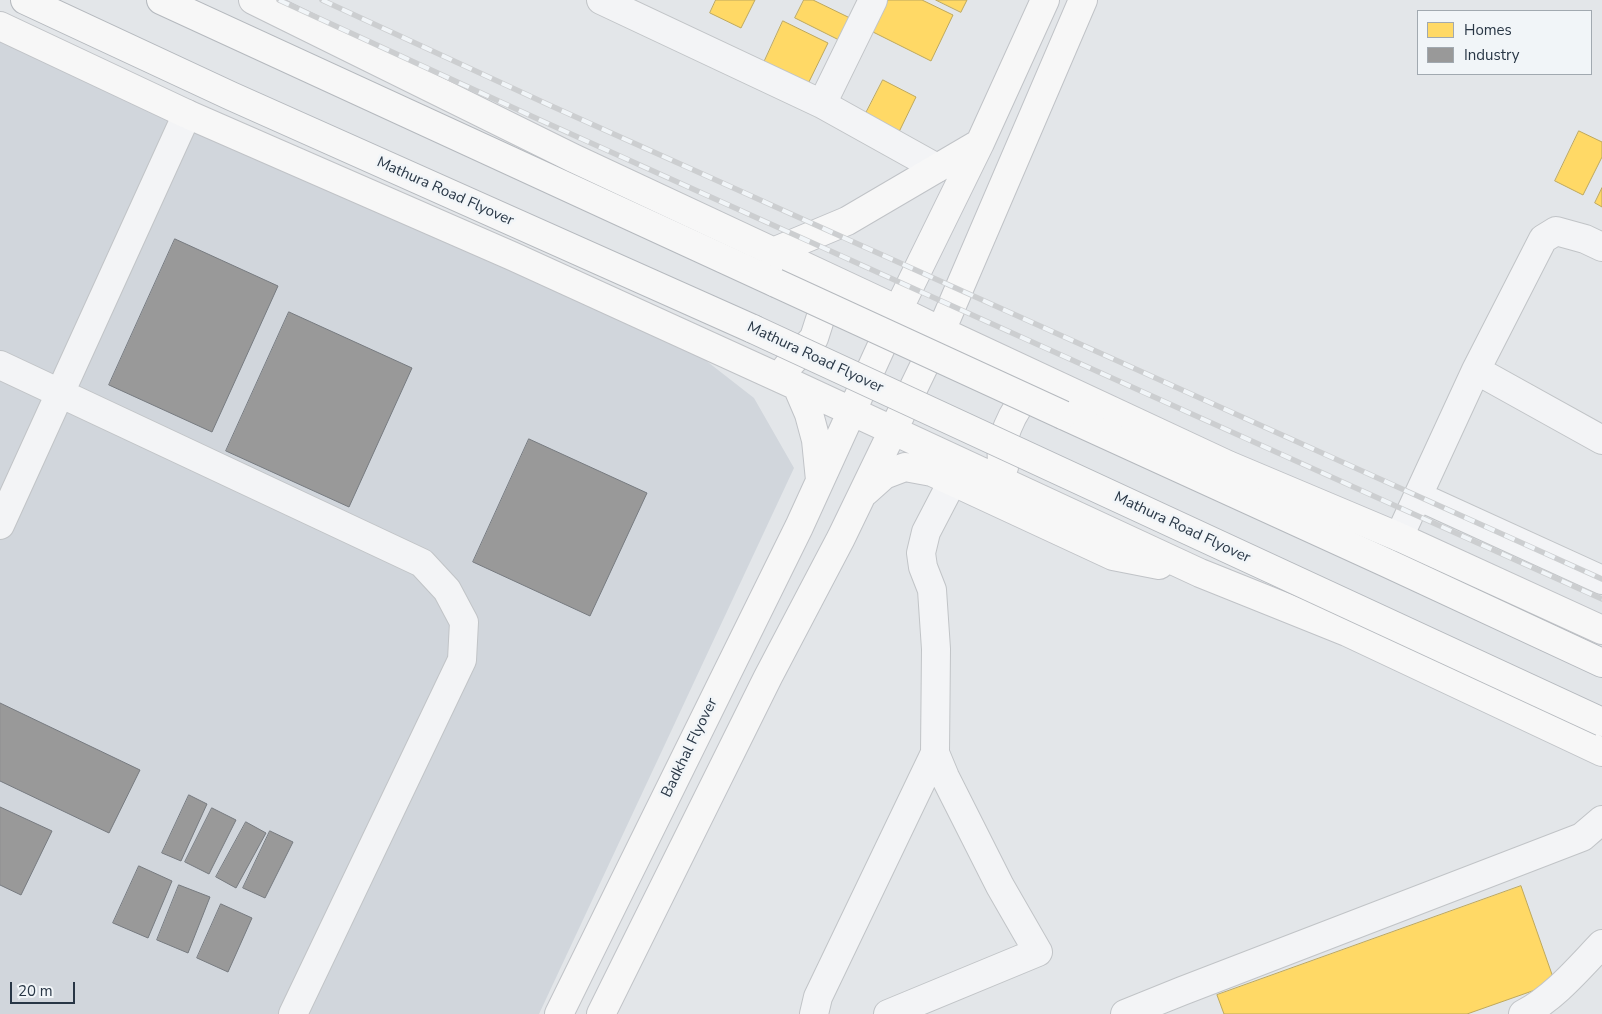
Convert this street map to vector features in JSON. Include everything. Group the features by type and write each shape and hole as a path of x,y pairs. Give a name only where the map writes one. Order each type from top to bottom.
{"main road":[{"name":"Mathura Road Flyover","path":"25,0 231,96 745,325 1602,722"},
{"path":"161,0 1602,663"},
{"path":"253,0 572,158 1228,466 1399,537 1602,630"},
{"name":"Badkhal Flyover","path":"558,1014 800,528 898,310 980,143 1045,0"},
{"path":"601,1014 768,677 841,538 941,331 1083,0"},
{"path":"0,26 187,114 512,256 852,411 1200,573 1347,632 1602,752"},
{"path":"773,252 847,222 980,143"},
{"path":"820,274 824,293 822,313 814,338 790,365 786,381 809,414 816,440 820,482"},
{"path":"1016,488 1002,460 1001,449 1009,426 1018,407 1032,390 1053,383"},
{"path":"862,495 884,475 905,467 932,472 1112,556 1200,573"}],"street":[{"path":"601,0 822,104 937,168"},
{"path":"822,104 873,0"},
{"path":"0,525 187,114"},
{"path":"1399,537 1476,370 1543,239 1556,231 1585,239 1602,247"},
{"path":"0,365 422,563 447,590 464,622 462,660 293,1014"},
{"path":"1476,370 1602,440"},
{"path":"888,1014 1038,952 1000,886 945,777 935,753 936,650 932,590 920,553 926,532 952,482"},
{"path":"1418,496 1602,580"},
{"path":"814,1014 818,997 935,753"},
{"path":"1129,1013 1597,830"},
{"path":"1523,1014 1534,1008 1565,983 1602,944"}],"shaded area":[{"path":"0,30 695,352 754,398 794,468 539,1014 0,1014"}],"building: Homes":[{"path":"716,0 755,0 741,28 710,13"},
{"path":"804,0 813,0 850,18 839,40 795,18"},
{"path":"884,0 922,0 953,15 931,61 869,30"},
{"path":"936,0 967,0 961,12"},
{"path":"783,21 828,43 805,90 761,69"},
{"path":"883,80 916,97 898,134 864,117"},
{"path":"1579,131 1602,142 1602,157 1583,195 1555,181"},
{"path":"1602,188 1602,207 1595,203"},
{"path":"1521,886 1555,983 1467,1014 1224,1014 1217,995"}],"building: Industry":[{"path":"175,239 278,286 212,432 109,385"},
{"path":"289,312 412,368 349,507 226,451"},
{"path":"529,439 647,493 590,616 473,562"},
{"path":"0,703 140,770 109,833 0,781"},
{"path":"189,795 207,804 181,861 162,853"},
{"path":"0,807 52,831 21,895 0,885"},
{"path":"212,808 236,820 209,874 185,862"},
{"path":"246,822 266,833 236,888 216,877"},
{"path":"270,831 293,842 265,898 243,888"},
{"path":"139,866 172,881 148,938 113,923"},
{"path":"179,885 210,897 188,953 157,940"},
{"path":"221,904 252,918 228,972 197,958"}],"railway":[{"path":"279,0 540,120 1602,599"},
{"path":"322,0 547,104 1602,579"}]}
